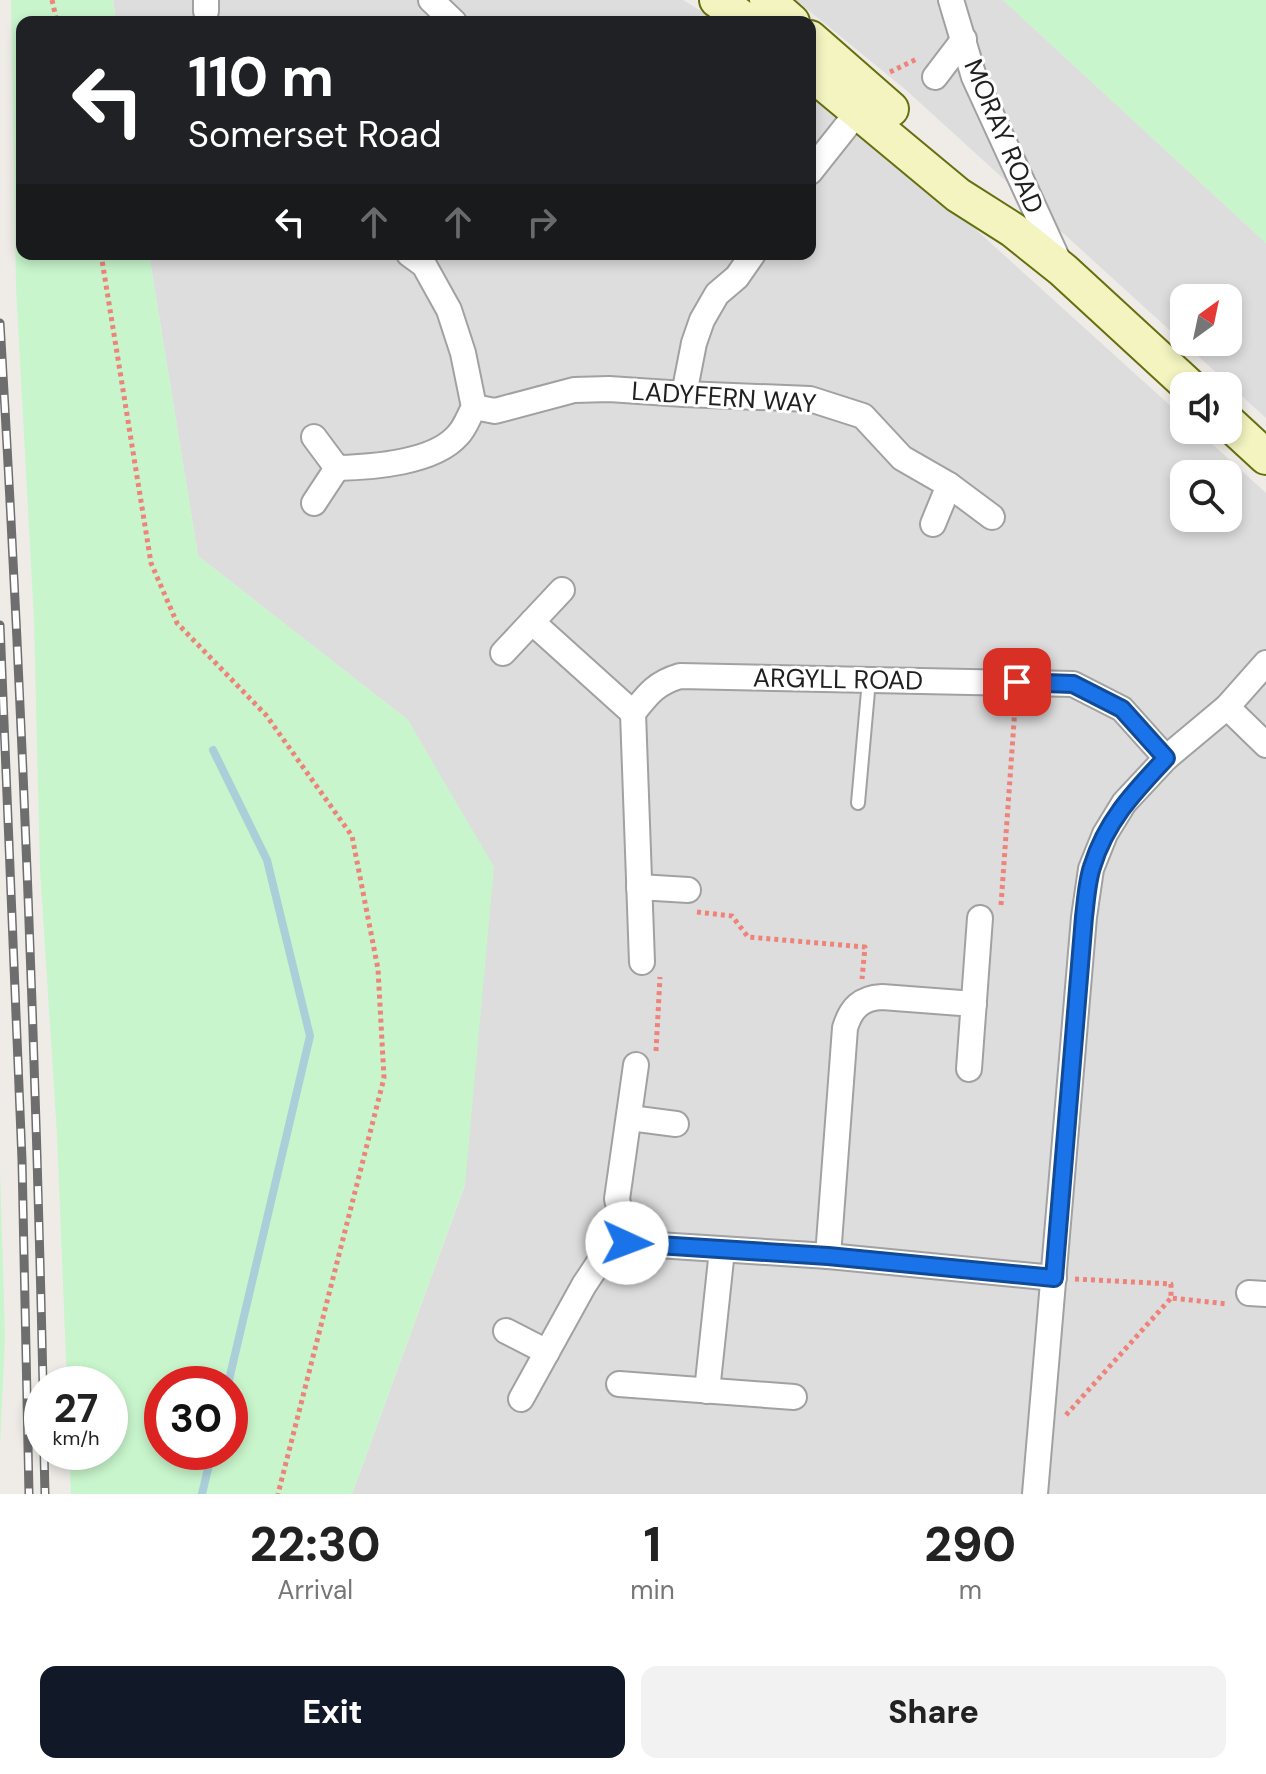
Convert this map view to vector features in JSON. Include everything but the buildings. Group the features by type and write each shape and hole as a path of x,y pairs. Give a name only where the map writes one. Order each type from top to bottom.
{"street":[{"path":"431,0 448,16"},
{"name":"MORAY ROAD","path":"951,0 974,77 1063,270"},
{"path":"742,7 772,16"},
{"path":"928,68 964,39"},
{"path":"816,45 865,102 958,195 1013,230 1063,270 1174,372"},
{"path":"816,75 865,102"},
{"path":"816,164 865,102"},
{"path":"337,468 375,467 432,454 458,435 474,407 463,353 449,310 424,265 417,260"},
{"path":"684,394 702,320 717,294 737,277 749,260"},
{"name":"LADYFERN WAY","path":"474,407 495,411 574,390 609,389 810,399 863,416 902,458 949,485 992,517"},
{"path":"1242,435 1266,457"},
{"path":"314,437 337,468"},
{"path":"314,503 337,468"},
{"path":"933,524 949,485"},
{"path":"503,653 562,590"},
{"path":"532,622 633,713 642,962"},
{"path":"1035,1494 1084,917 1091,869 1105,834 1124,803 1166,758 1227,707 1266,663"},
{"name":"ARGYLL ROAD","path":"633,713 663,681 680,676 1073,684 1122,709 1166,758"},
{"path":"1227,707 1266,745"},
{"path":"639,887 688,890"},
{"path":"969,1069 980,918"},
{"path":"828,1256 845,1028 849,1015 860,1002 882,997 974,1004"},
{"path":"627,1243 617,1199 636,1065"},
{"path":"630,1118 676,1124"},
{"path":"521,1399 600,1261 627,1243 828,1256 1054,1278"},
{"path":"707,1391 722,1250"},
{"path":"506,1331 547,1352"},
{"path":"619,1384 794,1397"}],"lane":[{"path":"858,803 869,680"}],"path":[{"path":"865,102 883,74 928,68"},
{"path":"102,260 151,563 177,623 266,715 352,836 378,969 384,1078 278,1494"},
{"path":"980,918 1000,918 1017,682"},
{"path":"688,890 686,911 732,916 748,937 865,947 860,1002"},
{"path":"636,1065 656,1062 661,963 642,962"},
{"path":"1039,1445 1171,1298 1171,1284 1054,1278"},
{"path":"1171,1298 1247,1306 1258,1294"}],"shaded area":[{"path":"113,0 683,0 709,16 115,16"},
{"path":"796,0 1003,0 1266,243 1266,418 1242,396 1242,372 1216,372 1198,356 1242,356 1242,284 1170,284 1170,331 906,90"},
{"path":"816,96 889,151 1170,405 1170,444 1212,444 1230,460 1170,460 1170,532 1242,532 1242,471 1266,493 1266,1494 352,1494 465,1185 408,720 198,556 150,260 816,260"}],"green space":[{"path":"11,0 113,0 115,16 16,16 16,260 150,260 198,556 408,720 494,867 465,1184 352,1494 71,1494 70,1470 128,1470 128,1366 66,1366 57,1135 40,869 34,620 16,287"},
{"path":"1003,0 1266,0 1266,243"},
{"path":"0,1168 5,1337 0,1446"}],"waterway":[{"path":"213,750 267,860 310,1036 232,1366"},
{"path":"202,1494 208,1470"}],"railway":[{"path":"0,323 26,853 43,1366"},
{"path":"0,625 22,1160 29,1494"},
{"path":"44,1470 45,1494"}],"route":[{"path":"627,1243 828,1256 1054,1278 1084,917 1091,869 1105,834 1124,803 1166,758 1122,709 1073,684 1017,682"}]}
